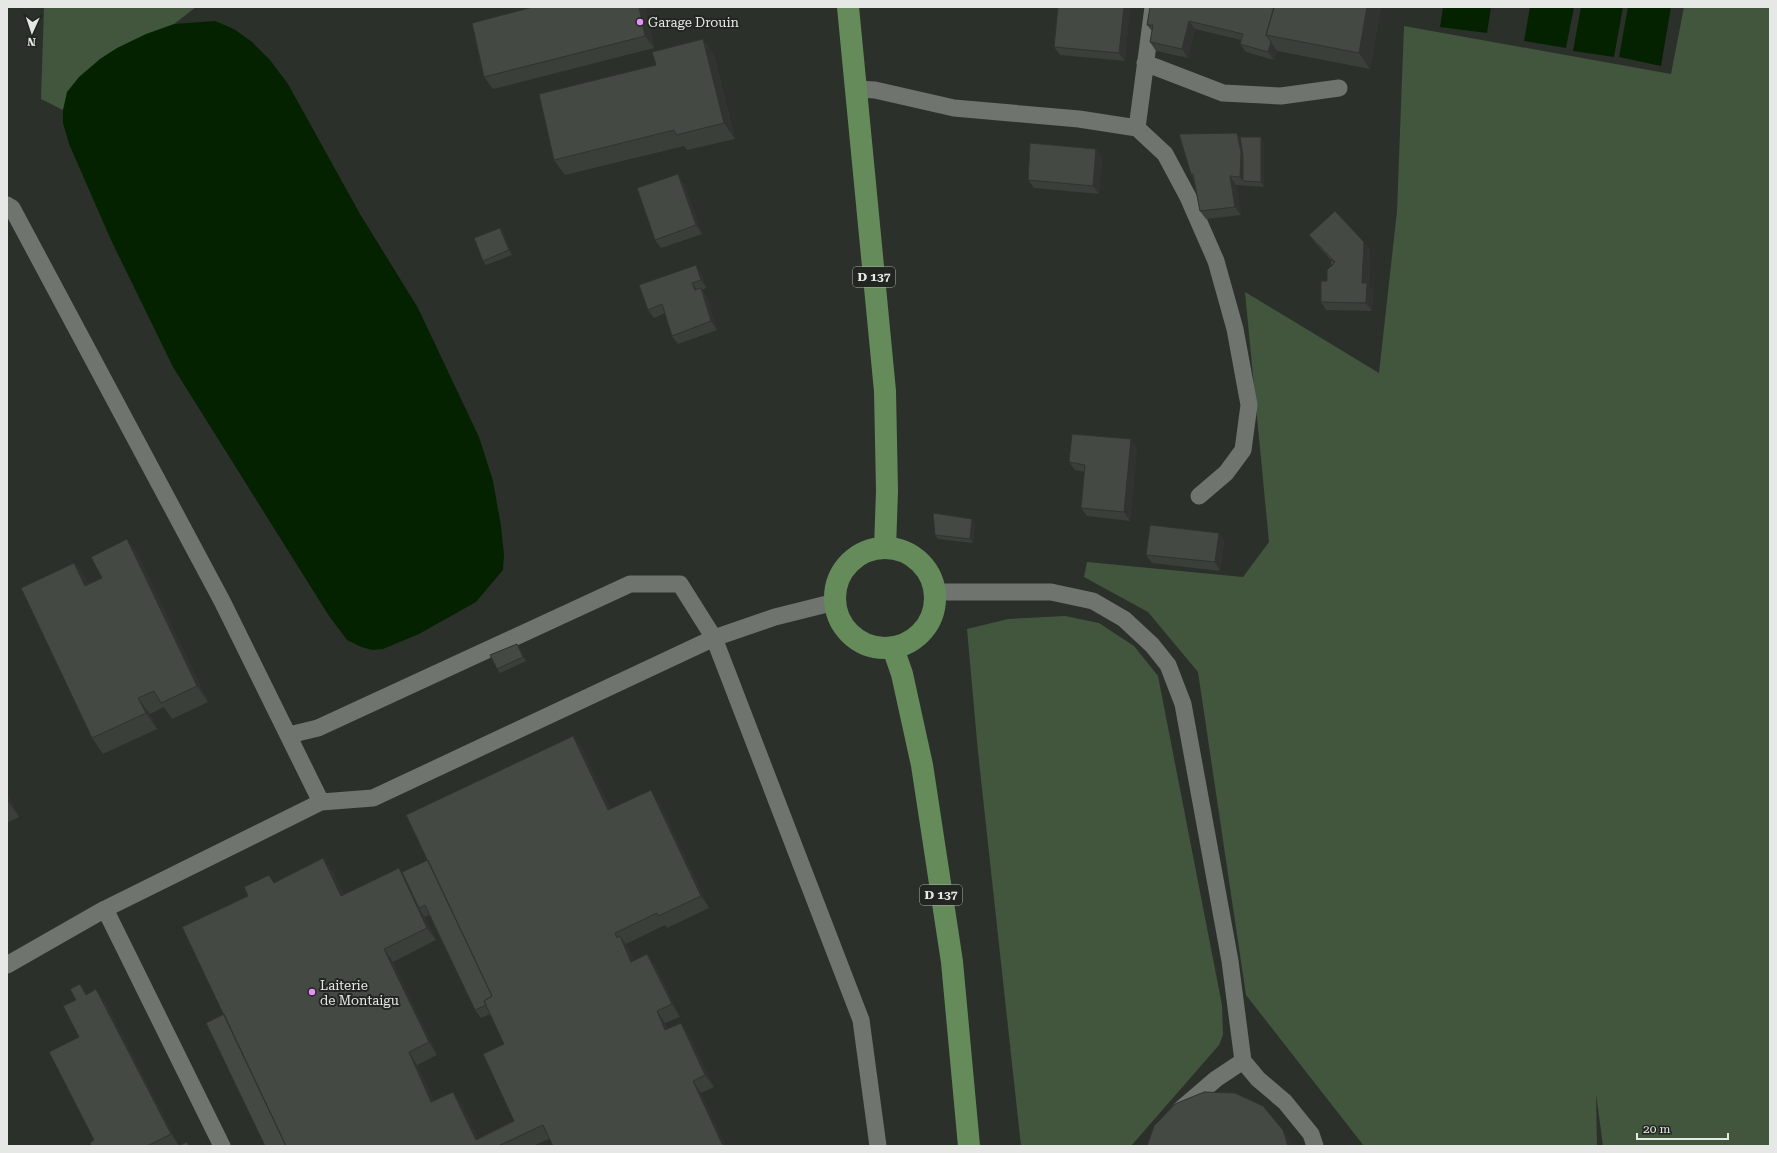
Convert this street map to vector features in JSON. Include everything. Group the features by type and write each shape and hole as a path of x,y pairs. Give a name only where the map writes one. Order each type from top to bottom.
{"main road":[{"name":"D 137","path":"848,7 885,391 887,491 885,548"},
{"path":"885,548 900,550 918,561 931,578 935,592 935,607 930,622 921,634 908,643 893,648 876,648 861,642 848,632 839,618 835,602 836,585 843,571 854,558 869,551 885,548"},
{"name":"D 137","path":"893,648 902,674 922,765 952,962 969,1146"}],"lane":[{"path":"1137,128 1153,7"},
{"path":"1145,63 1223,93 1281,96 1339,88"},
{"path":"856,89 875,90 954,108 1079,119 1137,128 1165,154 1188,197 1216,261 1235,329 1249,405 1243,450 1226,473 1199,496"},
{"path":"7,205 12,208 218,594 321,802"},
{"path":"289,735 318,728 630,584 680,584 714,638 861,1020 878,1146"},
{"path":"935,592 1051,592 1093,601 1124,619 1152,644 1168,665 1183,704 1230,961 1243,1061 1258,1079 1285,1102 1311,1134 1315,1146"},
{"path":"7,965 105,909 321,802 373,798 714,638 775,617 835,602"},
{"path":"105,909 222,1146"},
{"path":"1168,1120 1216,1079 1243,1061"}],"shaded area":[{"path":"44,7 196,7 63,110 41,99"},
{"path":"1443,7 1491,7 1487,33 1440,27"},
{"path":"1530,7 1574,7 1566,48 1524,41"},
{"path":"1581,7 1623,7 1614,57 1573,51"},
{"path":"1628,7 1671,7 1661,66 1619,57"},
{"path":"1684,7 1770,7 1770,1146 1603,1146 1596,1094 1597,1146 1364,1146 1246,995 1198,672 1148,612 1084,577 1087,562 1243,577 1269,542 1245,292 1379,373 1397,211 1404,26 1671,74"},
{"path":"215,21 234,29 252,42 270,60 288,84 360,214 418,308 479,437 493,481 501,526 504,555 503,570 476,602 419,634 383,649 372,650 361,647 347,640 329,616 173,367 111,240 69,144 63,123 63,110 67,92 79,77 100,59 117,48 146,34 174,24"},
{"path":"1065,616 1099,623 1134,646 1158,676 1222,1005 1223,1035 1219,1045 1131,1146 1021,1146 978,752 967,629 1008,619"}],"building":[{"path":"533,7 639,7 645,36 484,77 472,23"},
{"path":"1058,7 1124,7 1119,53 1054,47"},
{"path":"1150,7 1274,7 1266,35 1271,42 1268,52 1240,44 1243,34 1189,21 1182,49 1150,42 1153,25 1147,25"},
{"path":"1274,7 1367,7 1359,53 1266,35"},
{"path":"703,39 724,123 676,135 674,130 554,160 539,94 656,65 652,52"},
{"path":"1237,133 1241,152 1240,177 1230,176 1235,207 1200,211 1193,174 1191,174 1179,134"},
{"path":"1240,137 1261,137 1261,182 1243,181 1243,156"},
{"path":"1030,143 1096,149 1093,186 1028,180"},
{"path":"678,174 696,225 655,240 637,188"},
{"path":"1335,211 1364,242 1362,283 1367,283 1366,303 1321,302 1321,281 1327,281 1327,270 1335,262 1309,235"},
{"path":"500,228 509,250 483,261 474,238"},
{"path":"1331,259 1334,263 1331,267"},
{"path":"696,265 701,280 692,283 695,290 701,288 711,321 672,336 662,304 648,310 639,285"},
{"path":"1072,434 1131,439 1124,512 1081,508 1085,465 1069,462"},
{"path":"933,513 972,519 970,539 935,535"},
{"path":"1150,525 1219,533 1215,562 1146,555"},
{"path":"127,539 197,686 161,703 154,691 138,698 146,713 92,738 21,588 74,563 85,586 102,578 91,557"},
{"path":"517,644 523,657 497,669 490,655"},
{"path":"573,736 608,810 651,790 701,896 658,916 657,913 615,933 617,938 620,936 631,962 647,954 672,1004 657,1011 665,1030 681,1023 705,1075 693,1081 723,1146 553,1146 543,1125 498,1146 286,1146 182,927 248,896 244,887 269,875 274,883 323,858 341,896 399,868 427,928 384,949 429,1042 409,1052 431,1102 453,1092 476,1140 514,1121 483,1054 504,1044 484,1001 492,996 406,815"},
{"path":"428,860 492,996 484,1001 486,1005 475,1010 425,905 419,908 402,872"},
{"path":"80,984 86,995 96,989 171,1134 147,1146 91,1146 90,1143 94,1140 49,1052 79,1037 63,1006 76,1000 70,989"},
{"path":"224,1014 286,1146 265,1146 206,1023"},
{"path":"1204,1092 1235,1093 1263,1106 1283,1130 1288,1146 1147,1146 1154,1126 1175,1104"},
{"path":"187,1142 189,1146 179,1146"}],"place":[{"name":"Garage Drouin","path":"640,22"},
{"name":"Laiterie de Montaigu","path":"312,992"}]}
